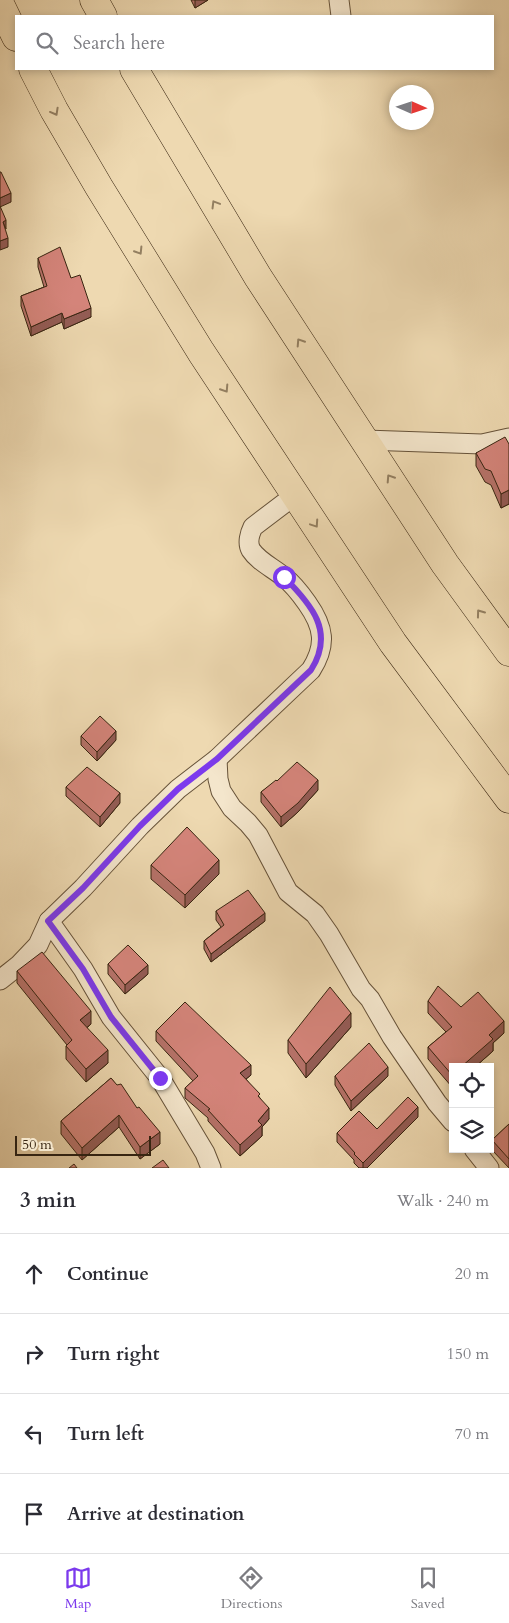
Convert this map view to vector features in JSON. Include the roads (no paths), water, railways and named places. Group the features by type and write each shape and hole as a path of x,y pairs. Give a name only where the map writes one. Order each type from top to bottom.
{"highway":[{"path":"94,0 102,15"},
{"path":"0,4 15,35"},
{"path":"34,70 54,110 99,187 201,352 393,643 509,799"},
{"path":"135,70 258,277 445,564 509,652"}],"street":[{"path":"339,0 341,15"},
{"path":"365,440 482,444 509,438"},
{"path":"0,980 19,965 38,945 48,921 83,888 140,826 178,789 217,759 311,670 321,648 322,635 320,625 298,590 261,560 249,546 253,527 295,495"},
{"path":"217,759 218,780 221,791 232,808 258,835 288,892 315,914 361,989 370,999 392,1037 449,1116"},
{"path":"48,921 83,969 111,1017 160,1078 205,1153 211,1168"},
{"path":"477,1153 489,1168"}]}
